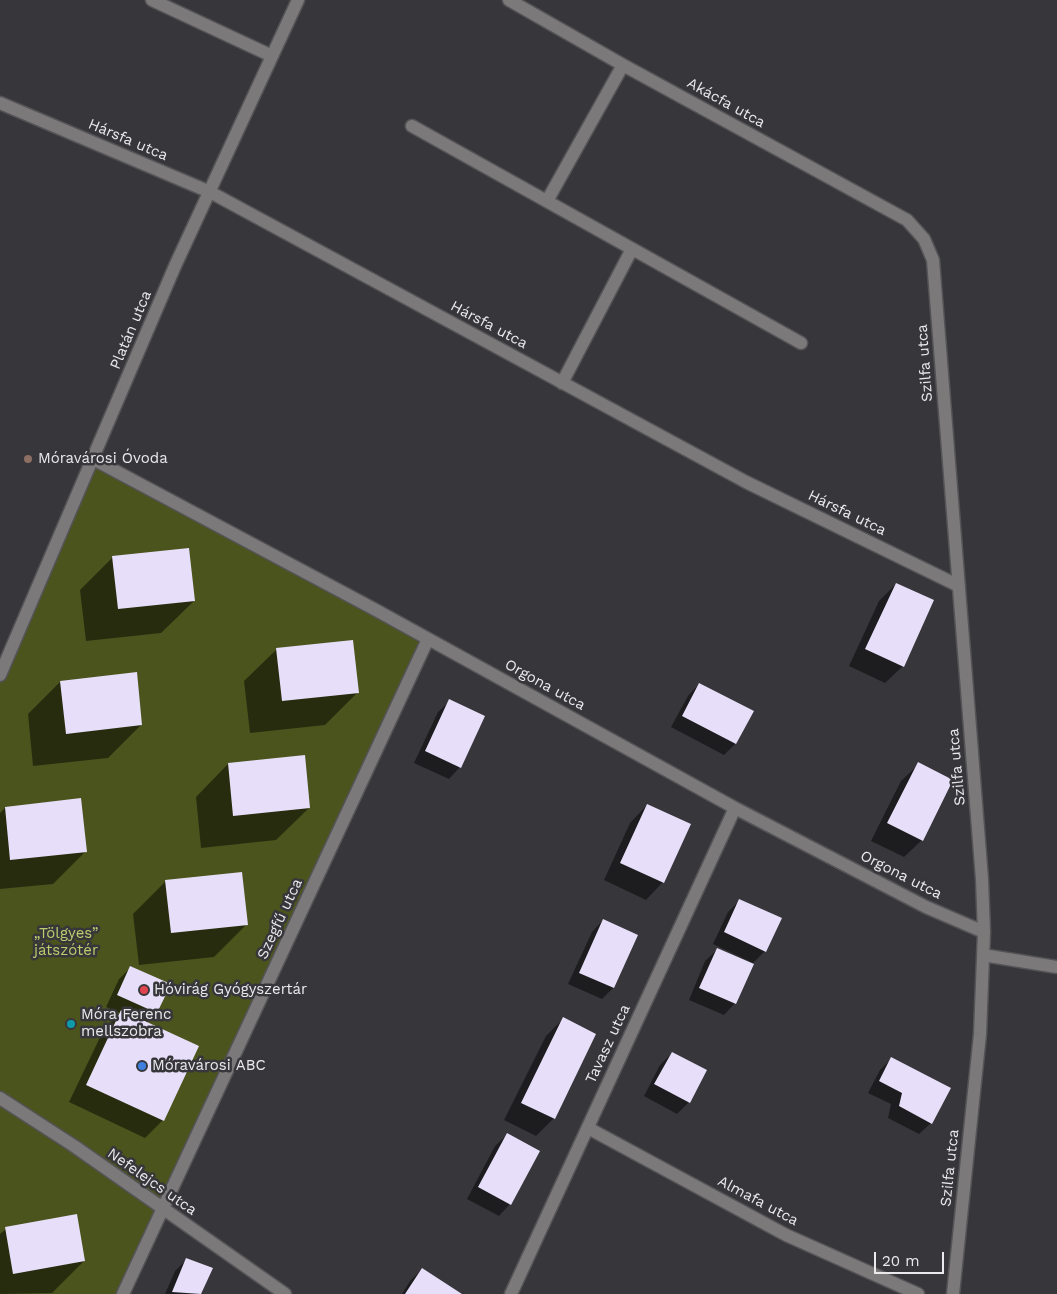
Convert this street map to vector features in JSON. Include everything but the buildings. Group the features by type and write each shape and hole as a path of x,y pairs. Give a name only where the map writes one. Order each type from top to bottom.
{"street":[{"path":"152,0 272,56"},
{"name":"Platán utca","path":"0,675 175,266 298,0"},
{"name":"Akácfa utca","path":"509,0 623,65 907,220 924,239"},
{"path":"547,201 623,65"},
{"name":"Hársfa utca","path":"0,103 210,192 746,482 959,586"},
{"path":"412,126 801,343"},
{"name":"Szilfa utca","path":"924,239 933,260 982,879 984,932 980,1034 953,1294"},
{"path":"562,383 632,248"},
{"name":"Orgona utca","path":"93,460 428,639 735,808 926,907 984,932"},
{"name":"Szegfű utca","path":"123,1294 428,639"},
{"name":"Tavasz utca","path":"510,1294 735,808"},
{"path":"984,954 1057,967"},
{"name":"Nefelejcs utca","path":"0,1098 74,1146 285,1294"},
{"name":"Almafa utca","path":"588,1128 786,1235 918,1294"}],"green space":[{"name":"„Tölgyes” játszótér","path":"93,459 428,639 123,1294 0,1294 0,676"}],"place":[{"name":"Móravárosi Óvoda","path":"28,459"},
{"name":"Hóvirág Gyógyszertár","path":"144,990"},
{"name":"Móra Ferenc mellszobra","path":"71,1024"},
{"name":"Móravárosi ABC","path":"142,1066"}]}
